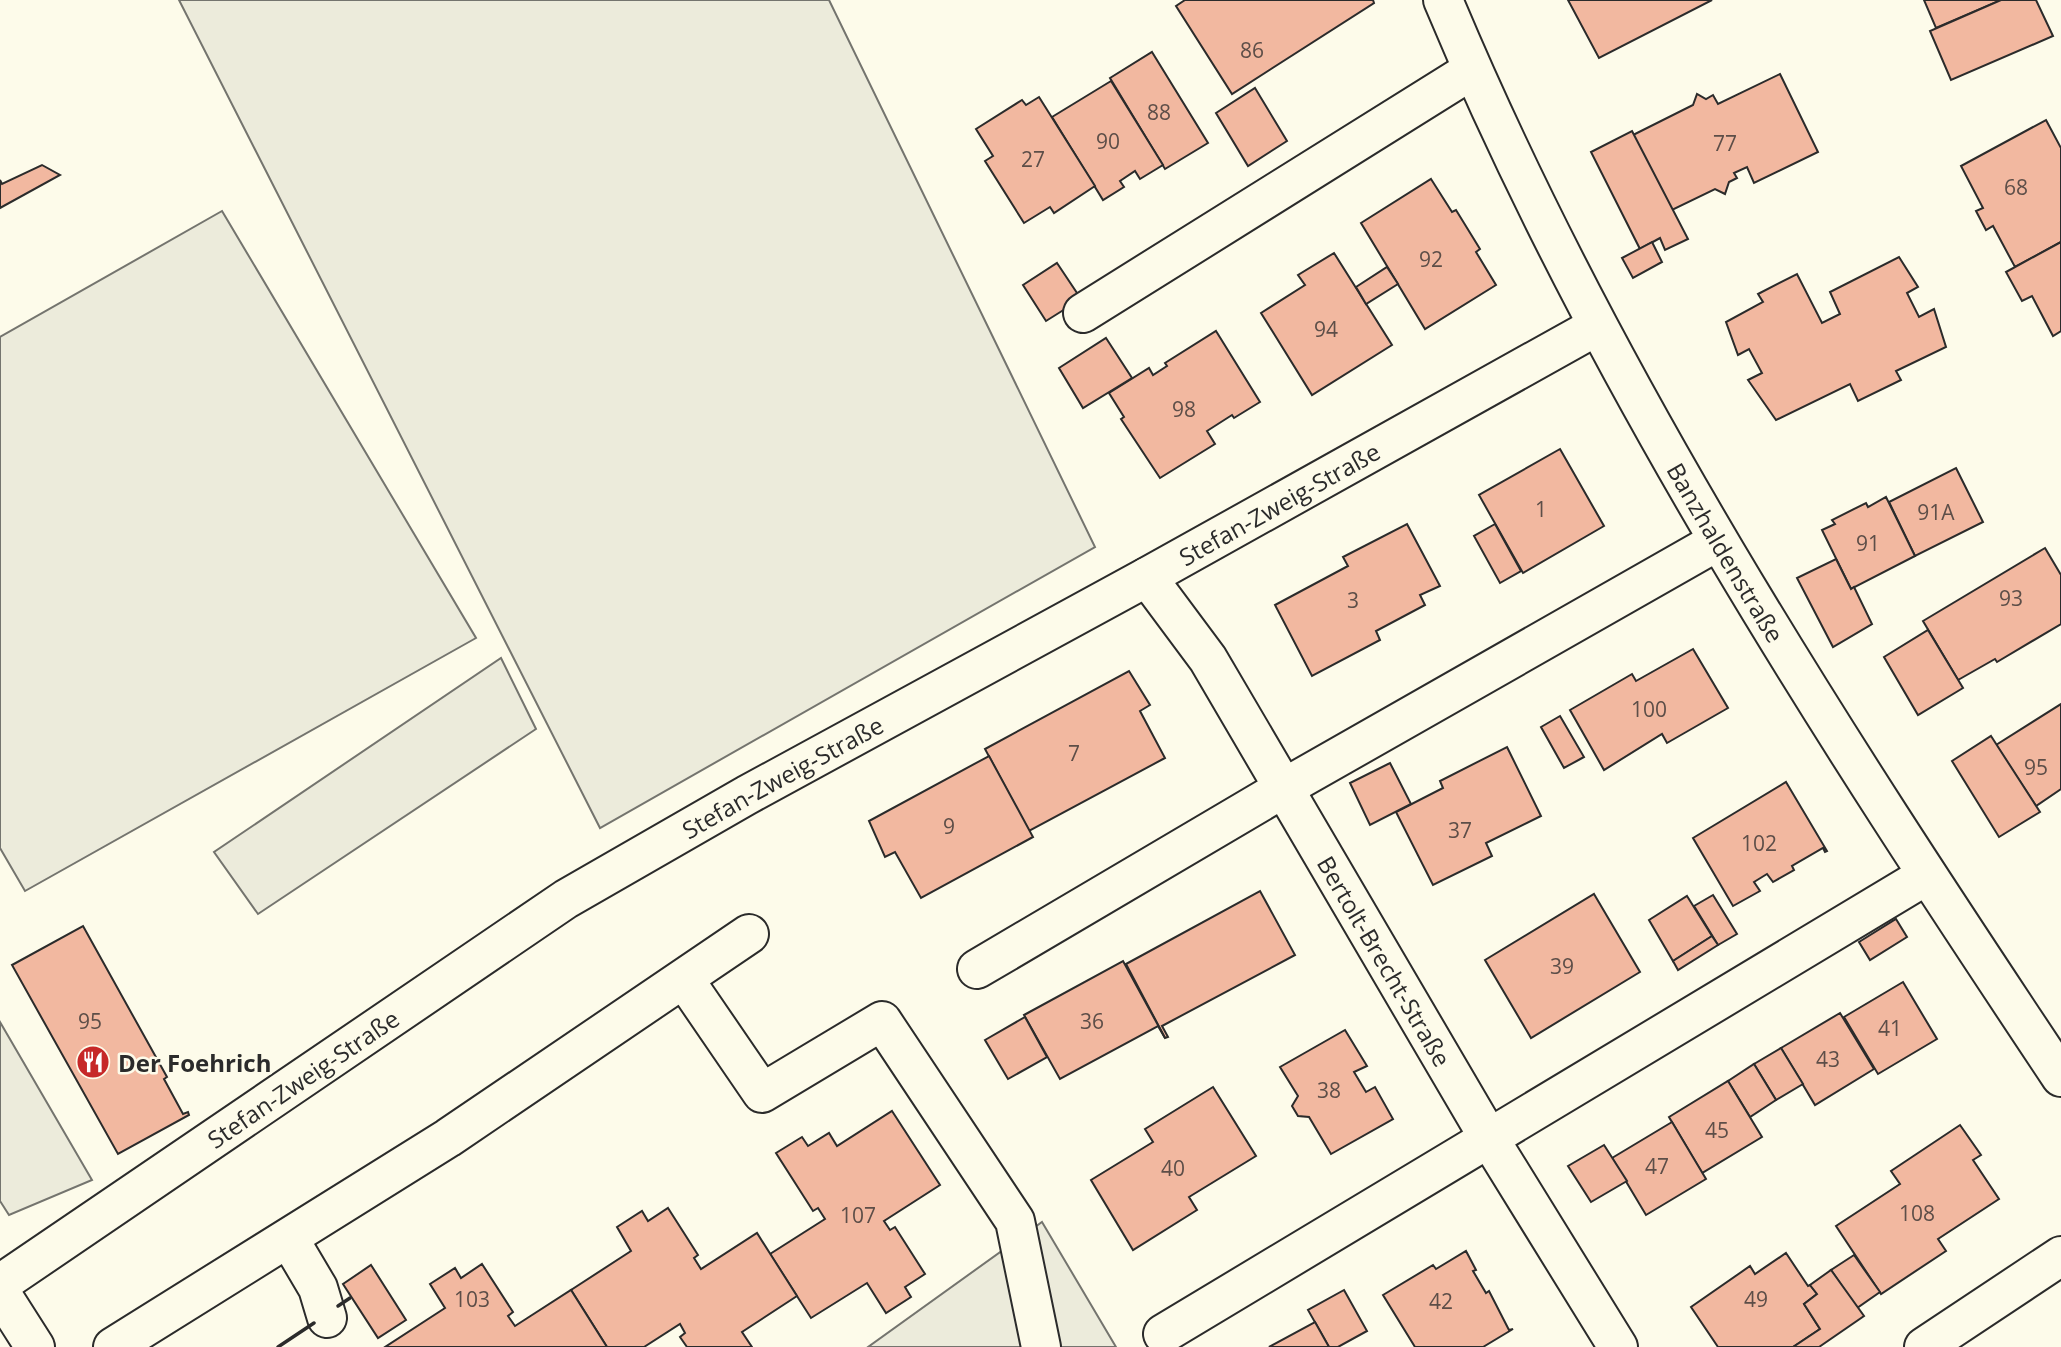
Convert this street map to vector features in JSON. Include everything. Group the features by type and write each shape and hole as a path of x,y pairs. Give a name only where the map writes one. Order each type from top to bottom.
{"street":[{"name":"Banzhaldenstraße","path":"1443,0 1472,70 1597,326 1718,541 1927,875 2061,1077"},
{"path":"1083,313 1472,70"},
{"name":"Stefan-Zweig-Straße","path":"0,1284 566,899 747,796 1597,326"},
{"path":"976,969 1284,788 1718,541"},
{"name":"Bertolt-Brecht-Straße","path":"1147,577 1208,659 1490,1140 1618,1347"},
{"path":"1163,1334 1490,1140 1927,875"},
{"path":"113,1347 448,1138 749,934"},
{"path":"684,979 762,1093 881,1021 1016,1221 1041,1347"},
{"path":"289,1239 318,1288 327,1318"},
{"path":"1924,1347 2061,1256"},
{"path":"0,1292 35,1347"}],"shaded area":[{"path":"179,0 829,0 1095,547 600,828"},
{"path":"222,211 476,638 25,891 0,848 0,337"},
{"path":"501,658 536,729 258,914 214,852"},
{"path":"0,1022 92,1180 9,1215 0,1201"},
{"path":"1042,1222 1116,1347 868,1347"}],"building":[{"path":"1185,0 1373,0 1374,3 1232,94 1176,6"},
{"path":"1568,0 1712,0 1599,58"},
{"path":"1924,0 2001,0 1936,28"},
{"path":"2001,0 2036,0 2053,36 1951,80 1930,31"},
{"path":"1152,52 1208,143 1165,169 1110,78"},
{"path":"1780,74 1818,152 1754,183 1747,167 1734,173 1737,178 1729,182 1725,194 1715,189 1672,210 1633,135 1693,105 1697,94 1706,99 1713,95 1718,104"},
{"path":"1111,81 1163,165 1140,179 1135,171 1120,181 1124,187 1103,200 1052,117"},
{"path":"1255,88 1287,141 1248,166 1216,113"},
{"path":"1039,97 1095,186 1054,213 1050,207 1024,223 985,161 993,156 976,129 1022,100 1026,105"},
{"path":"2046,120 2061,148 2061,242 2015,267 1993,226 1986,230 1976,211 1983,208 1961,166"},
{"path":"1632,131 1688,239 1665,250 1660,238 1640,249 1591,152"},
{"path":"42,165 60,175 0,208 0,180 2,184"},
{"path":"1431,179 1452,212 1456,210 1480,249 1476,252 1496,285 1425,329 1361,223"},
{"path":"1652,242 1662,262 1633,278 1622,258"},
{"path":"2061,242 2061,331 2053,336 2032,296 2022,301 2006,272"},
{"path":"1334,253 1392,345 1312,395 1261,313 1305,285 1298,275"},
{"path":"1899,257 1918,287 1907,293 1919,317 1934,309 1946,347 1896,371 1901,380 1858,401 1850,384 1776,420 1748,380 1762,373 1749,349 1738,355 1726,322 1763,302 1758,294 1797,274 1822,323 1840,314 1830,292"},
{"path":"1057,263 1081,299 1046,321 1023,285"},
{"path":"1387,267 1398,284 1366,304 1356,287"},
{"path":"1216,331 1260,402 1207,431 1215,444 1160,478 1121,419 1124,417 1109,393 1149,368 1153,375 1167,366 1165,363"},
{"path":"1106,338 1132,378 1083,408 1059,368"},
{"path":"1560,449 1604,526 1523,573 1479,495"},
{"path":"1956,468 1983,522 1915,556 1889,502"},
{"path":"1886,497 1915,556 1851,589 1822,530 1835,524 1832,520 1866,503 1868,507"},
{"path":"1407,524 1440,586 1420,595 1425,605 1376,631 1380,640 1312,676 1275,605 1348,566 1343,557"},
{"path":"1495,524 1521,571 1500,583 1474,536"},
{"path":"2045,548 2061,575 2061,624 1997,662 1995,659 1958,680 1923,621"},
{"path":"1836,559 1851,589 1854,587 1872,624 1833,647 1797,578"},
{"path":"1928,630 1963,688 1918,715 1884,657"},
{"path":"1693,649 1728,708 1667,743 1662,734 1604,770 1570,710 1632,674 1636,681"},
{"path":"1129,671 1150,705 1140,711 1165,758 1029,831 985,749"},
{"path":"2061,704 2061,789 2036,806 1996,745"},
{"path":"1560,716 1584,757 1564,768 1541,727"},
{"path":"1991,736 2040,812 1999,837 1952,761"},
{"path":"1507,747 1541,816 1486,843 1492,856 1433,885 1396,812 1443,788 1440,781"},
{"path":"989,756 1033,837 921,898 895,852 885,857 869,821"},
{"path":"1390,763 1411,804 1370,825 1350,783"},
{"path":"1786,782 1827,851 1823,848 1792,866 1794,870 1773,882 1767,874 1754,882 1760,891 1733,906 1693,838"},
{"path":"1260,891 1295,955 1162,1026 1168,1037 1165,1038 1126,964"},
{"path":"1594,894 1640,972 1531,1038 1485,960"},
{"path":"1713,895 1737,934 1718,945 1694,906"},
{"path":"1687,896 1712,936 1673,961 1649,920"},
{"path":"1896,919 1907,937 1870,960 1859,942"},
{"path":"83,926 167,1077 164,1079 183,1114 188,1112 189,1115 118,1154 12,965"},
{"path":"1712,936 1718,945 1678,970 1673,961"},
{"path":"1123,961 1165,1038 1158,1026 1060,1079 1024,1015"},
{"path":"1903,982 1937,1039 1878,1074 1844,1017"},
{"path":"1840,1013 1874,1069 1815,1105 1781,1048"},
{"path":"1025,1017 1047,1057 1008,1079 985,1040"},
{"path":"1345,1030 1367,1066 1354,1072 1366,1092 1375,1087 1393,1119 1331,1154 1309,1117 1298,1116 1292,1106 1298,1096 1280,1067"},
{"path":"1781,1048 1803,1084 1776,1100 1754,1064"},
{"path":"1754,1064 1776,1100 1750,1117 1728,1081"},
{"path":"1728,1081 1762,1137 1702,1173 1669,1117"},
{"path":"1213,1087 1256,1156 1189,1197 1197,1210 1133,1250 1091,1180 1153,1142 1145,1129"},
{"path":"892,1111 940,1185 884,1221 890,1230 895,1227 925,1274 905,1287 911,1297 886,1313 867,1283 811,1318 770,1254 825,1219 818,1208 813,1211 776,1153 802,1137 808,1146 829,1133 837,1146"},
{"path":"1672,1122 1706,1179 1646,1215 1612,1158"},
{"path":"1960,1125 1981,1155 1973,1160 1999,1199 1938,1239 1946,1251 1881,1294 1836,1226 1900,1184 1891,1171"},
{"path":"1604,1145 1627,1181 1591,1202 1568,1166"},
{"path":"668,1208 698,1255 694,1258 701,1269 757,1233 797,1296 742,1332 752,1347 687,1347 680,1337 685,1333 680,1324 644,1347 607,1347 571,1290 631,1251 617,1227 642,1211 648,1221"},
{"path":"1466,1251 1476,1270 1473,1271 1486,1293 1489,1291 1509,1330 1513,1329 1483,1347 1415,1347 1383,1295 1433,1265 1436,1269"},
{"path":"1786,1253 1808,1286 1817,1294 1804,1304 1820,1329 1793,1347 1718,1347 1691,1307 1750,1266 1755,1274"},
{"path":"1854,1255 1880,1292 1857,1308 1831,1270"},
{"path":"482,1264 513,1312 508,1316 515,1326 571,1290 607,1347 385,1347 445,1308 430,1284 455,1268 461,1278"},
{"path":"371,1265 406,1320 378,1338 343,1284"},
{"path":"1831,1270 1864,1316 1819,1347 1793,1347 1820,1329 1804,1304 1817,1294 1810,1285"},
{"path":"1344,1290 1367,1331 1338,1347 1329,1347 1308,1310"},
{"path":"1315,1322 1329,1347 1269,1347"}],"wall":[{"path":"338,1306 350,1298"},
{"path":"278,1347 314,1323"}],"place":[{"name":"Der Foehrich","path":"93,1062"}]}
